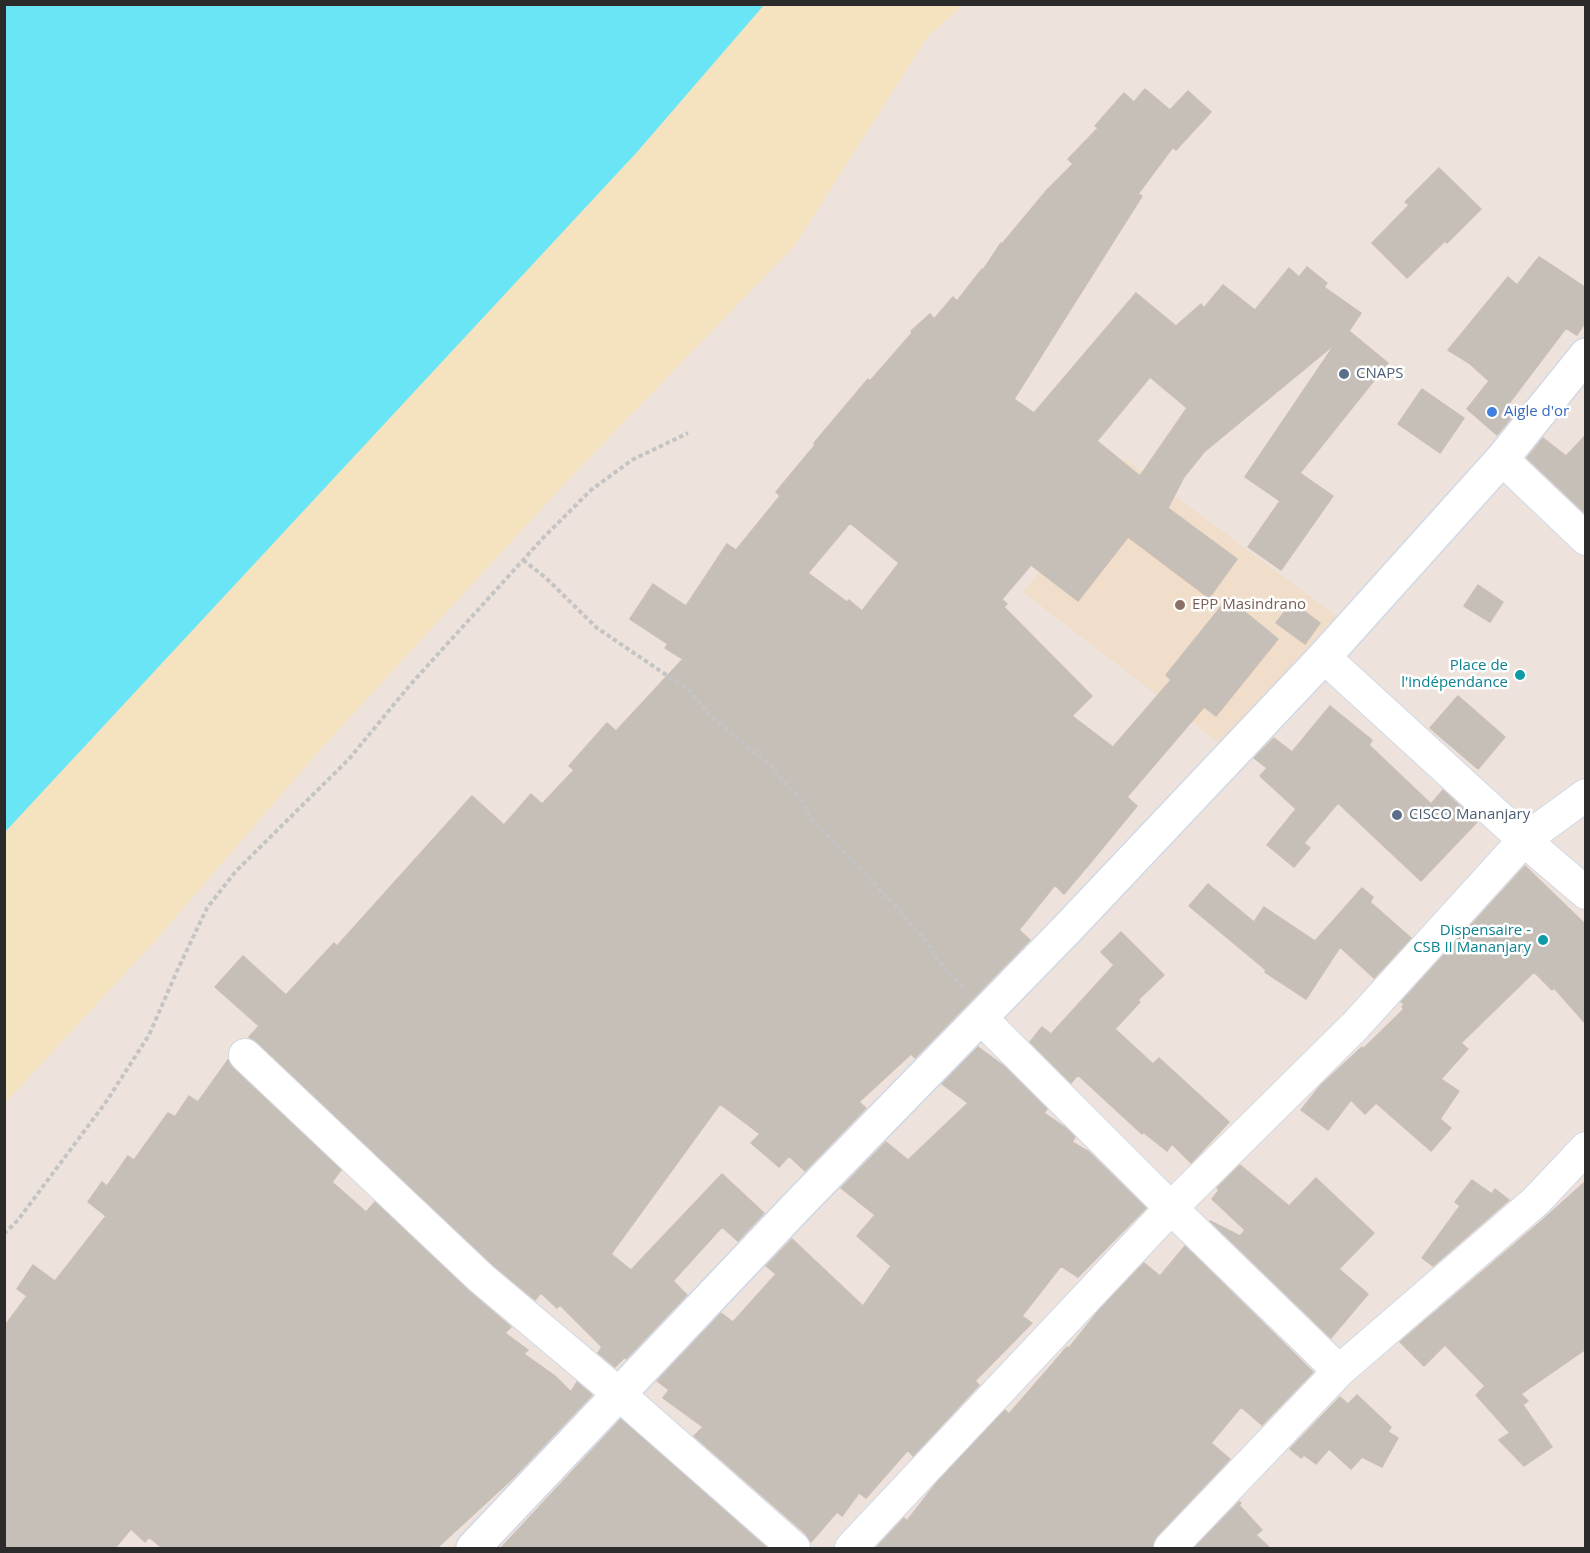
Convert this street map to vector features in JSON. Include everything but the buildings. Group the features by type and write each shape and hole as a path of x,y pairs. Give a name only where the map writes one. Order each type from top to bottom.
{"street":[{"path":"473,1548 798,1205 981,1018 1324,657 1502,459 1586,355"},
{"path":"1502,459 1586,539"},
{"path":"1324,657 1524,840 1586,893"},
{"path":"851,1548 1171,1208 1355,1026 1524,840 1586,795"},
{"path":"981,1018 1171,1208 1339,1371"},
{"path":"245,1055 481,1278 620,1395 794,1548"},
{"path":"1170,1548 1339,1371 1536,1201 1586,1148"}],"path":[{"path":"4,1234 18,1220 106,1102 149,1035 207,908 236,871 349,759 410,685 523,560 591,490 632,460 688,433"},
{"path":"523,560 546,578 597,628 690,691 709,714 772,767 778,777 806,804 812,818 900,911 933,950 932,954 966,991 981,1018"}],"shaded area":[{"name":"EPP Masindrano","path":"1125,459 1338,617 1219,743 1023,592"}],"sand":[{"path":"619,5 963,5 928,36 795,245 566,482 318,752 154,942 5,1103 5,740"}],"water":[{"path":"5,4 764,5 637,152 5,832"}],"place":[{"name":"CNAPS","path":"1344,374"},
{"name":"Aigle d'or","path":"1492,412"},
{"name":"EPP Masindrano","path":"1180,605"},
{"name":"Place de l'indépendance","path":"1520,675"},
{"name":"CISCO Mananjary","path":"1397,815"},
{"name":"Dispensaire - CSB II Mananjary","path":"1543,940"}]}
